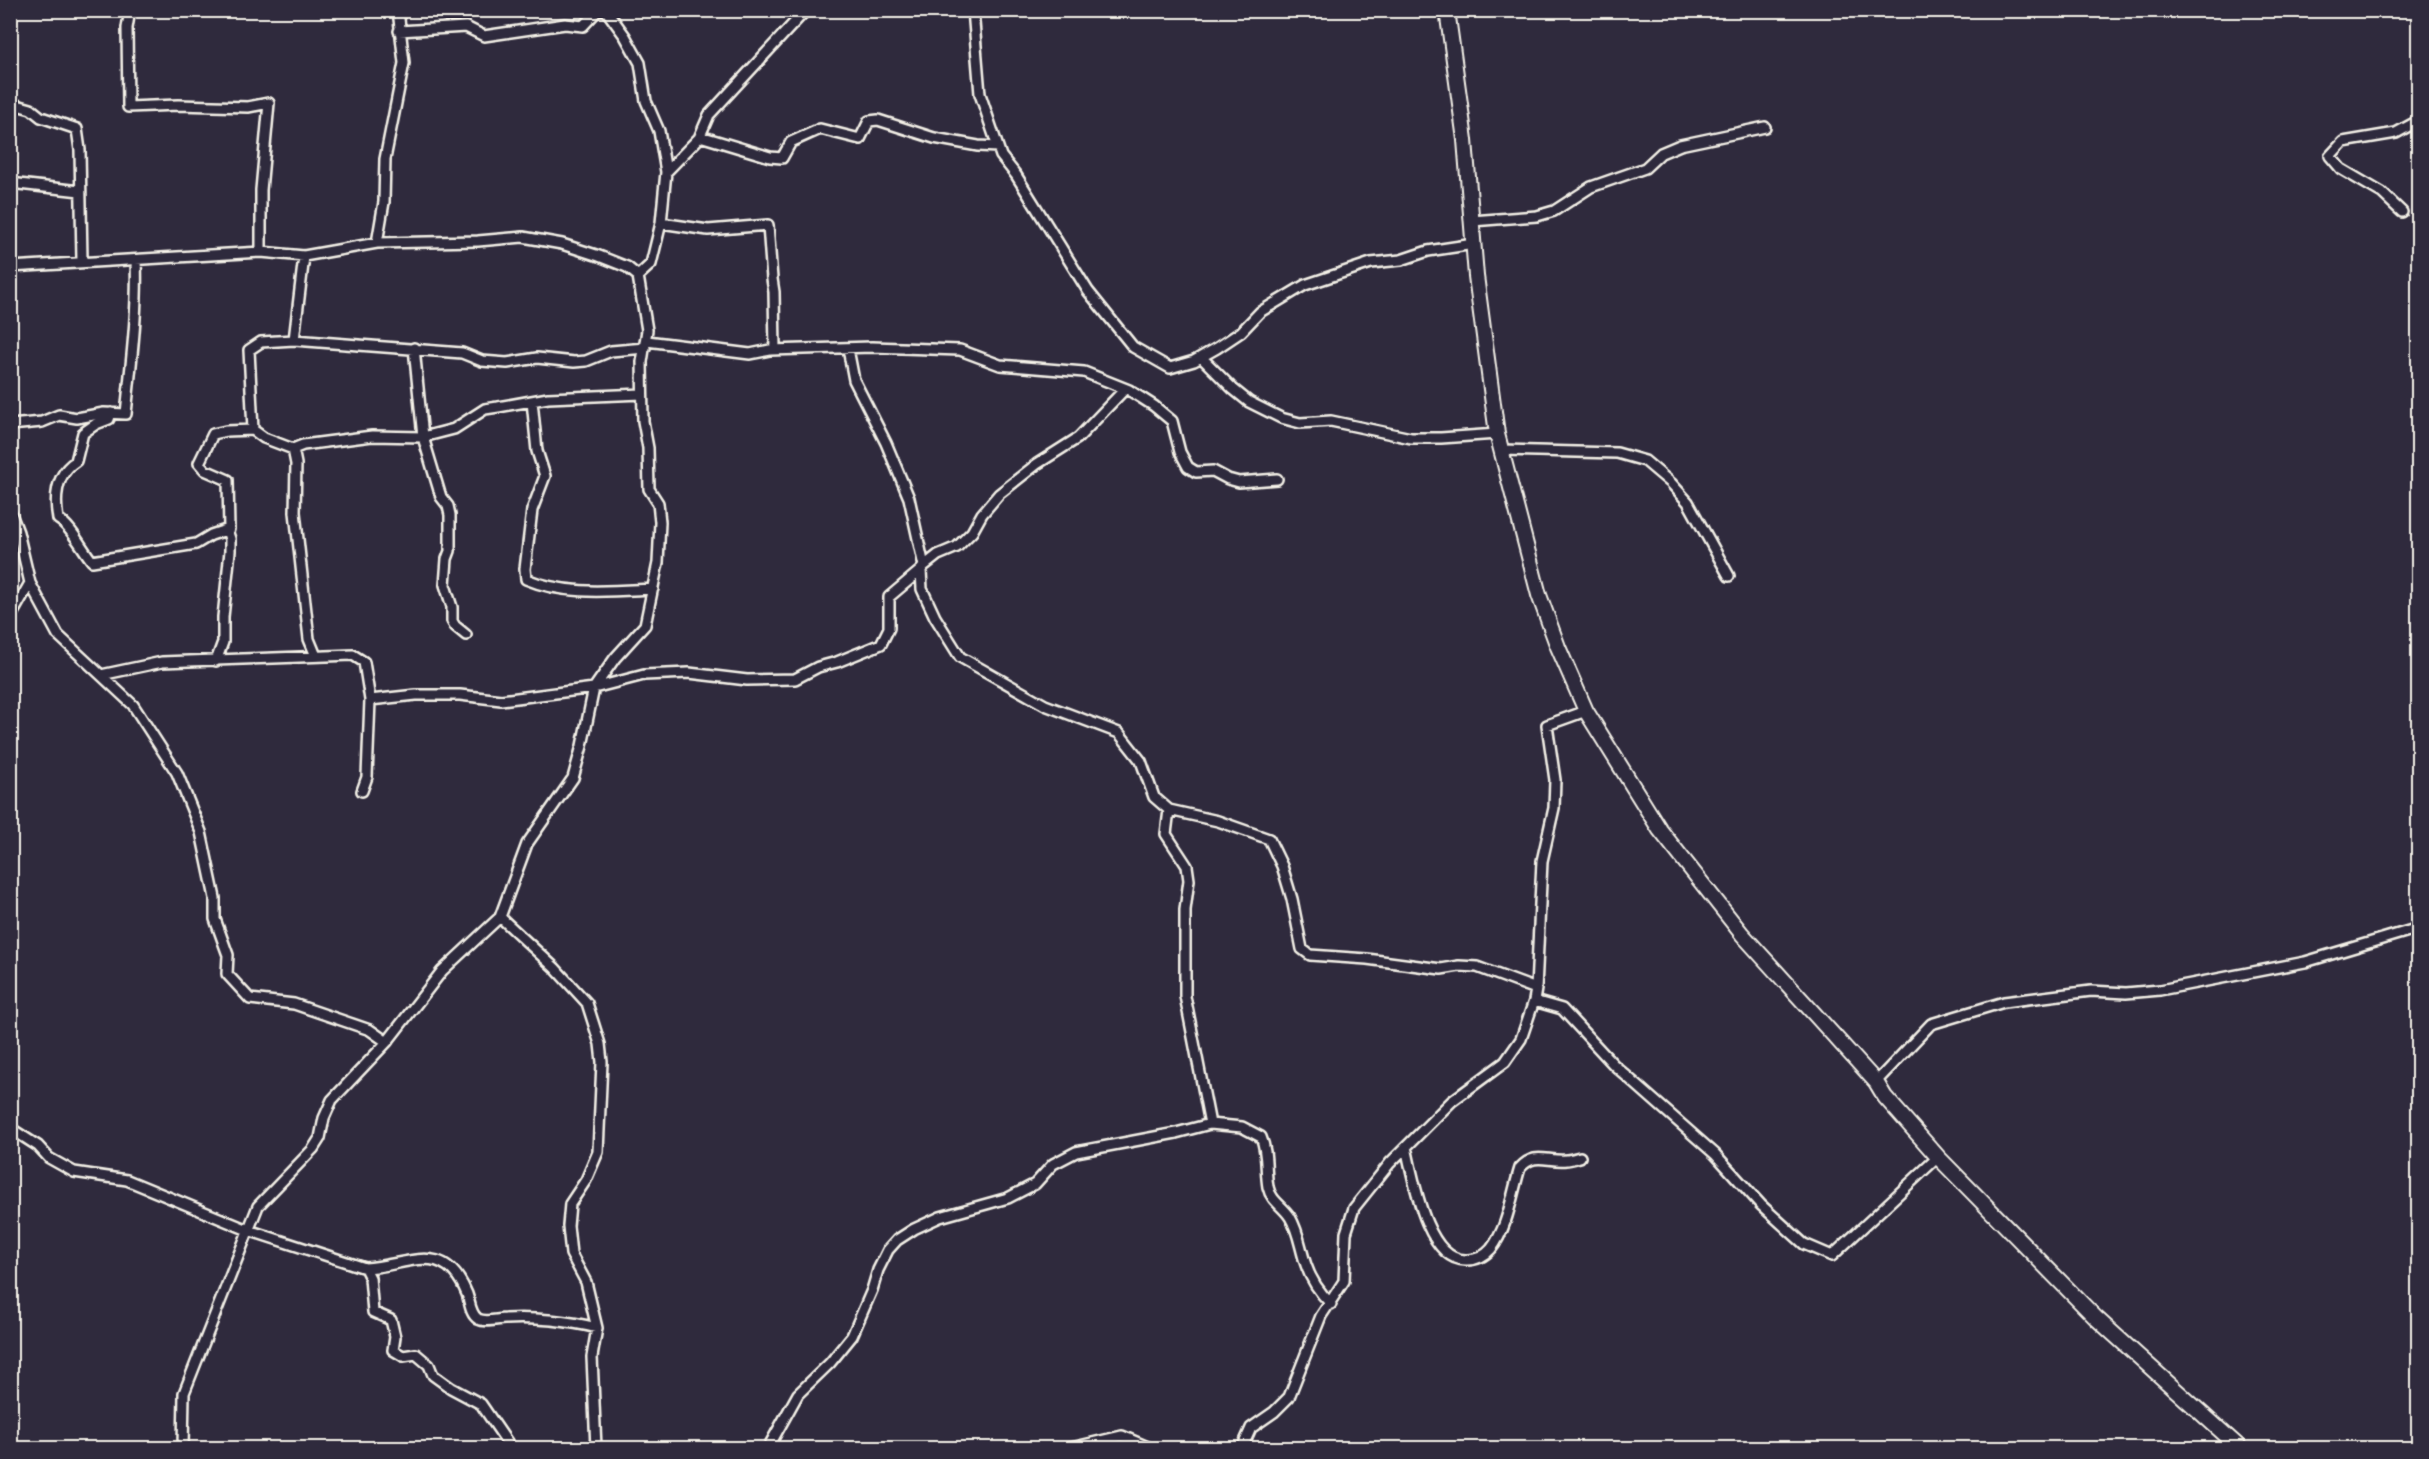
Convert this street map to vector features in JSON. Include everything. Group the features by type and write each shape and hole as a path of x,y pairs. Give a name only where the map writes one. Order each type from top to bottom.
{"street":[{"path":"130,10 127,28 128,107 178,105 248,107 269,104 261,190 261,252"},
{"path":"377,243 384,202 386,159 404,63 398,10"},
{"path":"399,31 466,27 484,36 565,24 583,26 598,10"},
{"path":"606,10 625,36 639,63 646,101 659,131 666,172 662,223 651,264 638,276"},
{"path":"666,172 700,136 709,115 806,10"},
{"path":"972,10 980,94 1001,156 1016,175 1088,291 1133,347 1170,368 1202,357 1241,332 1260,312 1305,285 1371,263 1401,260 1428,251 1474,244"},
{"path":"1447,10 1465,140 1474,244 1497,434 1539,595 1558,647 1586,711 1660,830 1742,934 1876,1082 1885,1097 1938,1157 2096,1318 2240,1449"},
{"path":"10,103 31,109 40,117 77,129 80,150 82,261"},
{"path":"700,136 770,158 782,158 791,142 820,129 860,139 869,121 878,120 934,138 998,147"},
{"path":"2402,212 2382,193 2341,169 2330,156 2343,142 2396,133 2418,121"},
{"path":"1472,221 1537,216 1554,211 1591,187 1645,168 1661,153 1680,146 1765,127"},
{"path":"10,183 80,191"},
{"path":"662,223 708,230 768,225 774,292 775,350"},
{"path":"10,267 261,252 304,256 377,243 478,241 523,237 562,244 627,267 638,276 647,330 642,362 642,421 648,448 650,489 658,503 660,522 653,589 645,625 615,658 594,688 573,778 527,844 500,917 442,971 387,1042 332,1100 324,1118 320,1138 313,1149 258,1206 218,1313 184,1393 183,1449"},
{"path":"294,340 304,256"},
{"path":"10,425 42,422 59,415 77,418 111,413 126,414 135,336 136,260"},
{"path":"253,430 249,350 261,342 294,340 414,348 462,353 482,361 507,363 537,358 586,361 610,351 646,345 750,354 775,350 920,348 960,350 1000,365 1084,372 1125,389 1154,405 1172,421 1180,452 1188,467 1196,472 1213,471 1227,479 1239,482 1277,479"},
{"path":"414,348 423,437 441,497 448,506 450,515 450,551 447,559 446,585 452,607 452,621 466,634"},
{"path":"848,348 854,380 886,443 909,498 923,568 922,589 935,617 960,657 1045,705 1119,733 1141,761 1154,797 1169,810 1218,821 1269,839 1282,866 1292,899 1302,949 1310,956 1367,959 1442,969 1459,966 1477,967 1536,989"},
{"path":"1202,357 1249,402 1281,418 1299,423 1331,421 1411,438 1497,434"},
{"path":"370,700 416,695 460,695 501,700 594,688 644,675 689,673 747,680 795,679 881,644 889,628 889,597 938,555 957,547 972,532 982,514 999,494 1037,464 1078,438 1125,389"},
{"path":"216,661 223,642 223,617 230,551 227,530 230,519 228,480 205,470 199,463 200,456 213,434 253,430 264,438 293,449 303,445 372,436 423,437 454,429 485,409 532,401 642,394"},
{"path":"532,401 537,451 545,476 531,510 526,579 542,586 570,590 653,589"},
{"path":"111,413 109,419 96,423 83,433 76,461 66,468 60,478 56,495 58,519 68,524 80,547 92,561 195,544 211,535 227,530"},
{"path":"293,449 296,464 295,512 309,639 316,656"},
{"path":"1502,450 1617,453 1645,461 1671,483 1688,502 1729,576"},
{"path":"10,511 14,534 30,583 58,635 133,705 177,773 201,832 215,898 215,919 228,955 227,974 250,999 294,1004 370,1030 387,1042"},
{"path":"10,618 30,583"},
{"path":"101,675 162,662 353,655 364,662 370,700 368,777 362,791"},
{"path":"1242,1449 1251,1428 1274,1412 1289,1397 1321,1316 1344,1281 1346,1233 1354,1208 1406,1146 1452,1101 1505,1062 1521,1039 1536,989 1542,861 1554,808 1555,780 1547,725 1586,711"},
{"path":"1169,810 1166,834 1187,866 1189,880 1185,910 1185,996 1210,1124"},
{"path":"500,917 507,920 587,1003 600,1044 602,1062 598,1152 586,1179 570,1204 568,1226 571,1254 586,1282 597,1328 592,1357 596,1449"},
{"path":"1876,1082 1931,1024 2004,1002 2091,991 2126,993 2160,990 2305,962 2412,930 2418,932"},
{"path":"1534,1001 1562,1009 1614,1065 1715,1154 1761,1205 1804,1244 1832,1256 1938,1157"},
{"path":"768,1449 798,1394 830,1363 852,1336 878,1270 888,1250 897,1240 940,1217 1008,1198 1035,1184 1053,1164 1076,1152 1176,1133 1210,1124 1242,1127 1261,1137 1266,1148 1268,1189 1277,1204 1289,1214 1300,1238 1306,1265 1319,1291 1331,1304"},
{"path":"10,1128 38,1146 49,1158 74,1172 128,1180 248,1230 365,1268 377,1268 419,1258 434,1259 448,1265 455,1272 467,1295 473,1314 486,1321 528,1318 597,1328"},
{"path":"1406,1146 1424,1216 1436,1240 1453,1258 1464,1261 1478,1259 1492,1248 1502,1227 1520,1167 1527,1160 1538,1158 1565,1160 1580,1156"},
{"path":"365,1268 370,1278 373,1312 391,1320 395,1337 393,1350 403,1356 416,1354 429,1365 433,1375 450,1388 481,1404 507,1442 506,1449"},
{"path":"1071,1449 1122,1436 1150,1449"}]}
